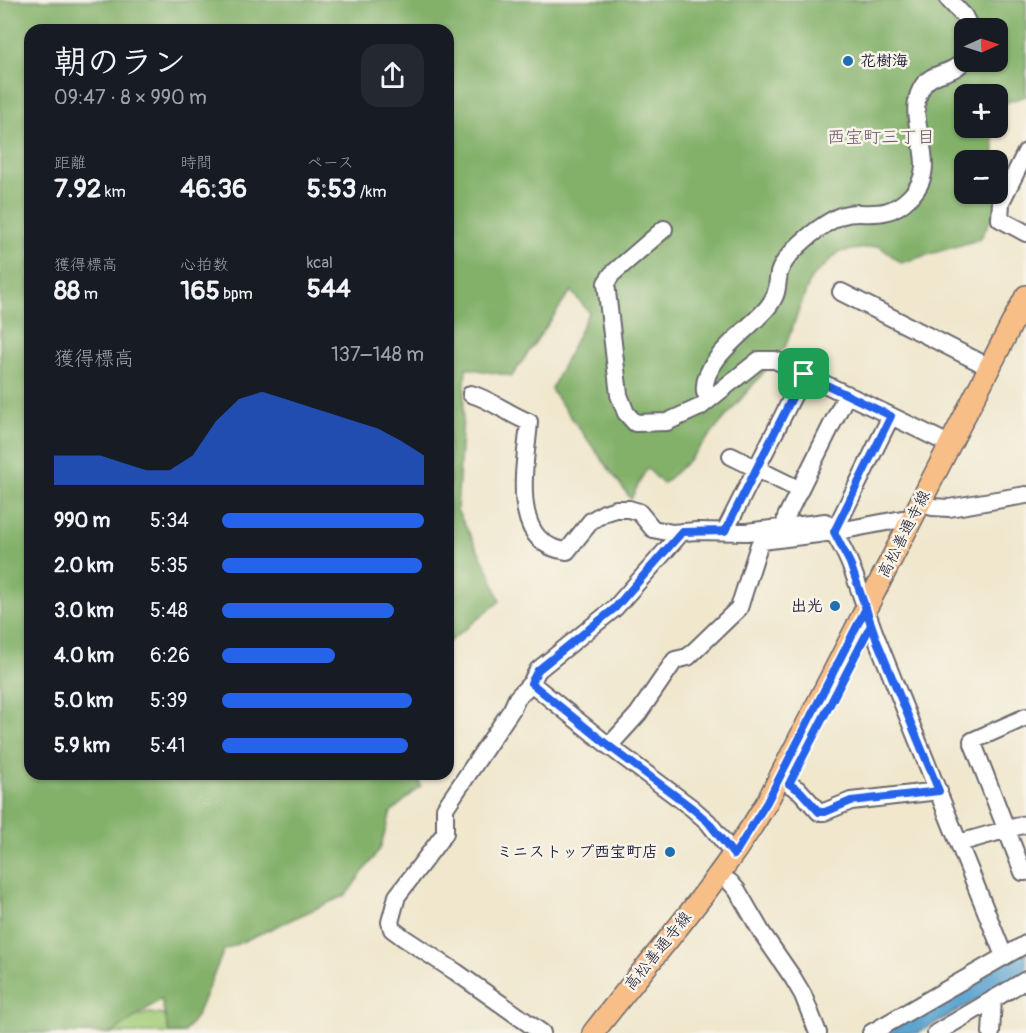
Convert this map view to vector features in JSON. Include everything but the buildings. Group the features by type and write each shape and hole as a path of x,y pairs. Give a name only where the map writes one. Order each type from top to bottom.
{"main road":[{"name":"高松善通寺線","path":"609,1033 758,844 869,617 909,523 1026,296"},
{"name":"高松善通寺線","path":"593,1033 734,855 767,802 932,507 1026,324"}],"street":[{"path":"949,0 965,18"},
{"path":"715,395 705,392 704,381 718,358 768,306 778,291 780,272 793,251 821,227 837,217 877,214 895,210 912,196 922,177 925,158 915,106 921,88 930,76 954,68"},
{"path":"1026,152 999,207 1000,219 1026,233"},
{"path":"664,229 612,274 606,283 619,395 626,413 635,423 667,422 700,407 759,360 776,360 949,444"},
{"path":"841,292 989,367"},
{"path":"725,531 804,374"},
{"path":"471,394 488,399 511,415 529,422 524,506 529,524 537,539 557,550 567,551 591,521 616,509 639,512 653,529 672,533 747,532 825,522 834,532 850,563 869,617 1004,956"},
{"path":"785,526 786,517 847,394"},
{"path":"834,532 891,416"},
{"path":"731,456 800,490"},
{"path":"932,507 949,508 1026,495"},
{"path":"609,746 639,714 675,660 688,657 739,608 762,541 834,532 902,519 909,523"},
{"path":"542,1033 392,928 390,922 397,896 445,833 445,808 538,670 615,608 682,532"},
{"path":"531,683 609,746 692,808 708,822 734,855"},
{"path":"1026,717 972,741 1023,872 1026,872"},
{"path":"789,784 800,791 819,812 825,812 851,801 939,791"},
{"path":"959,843 1026,824"},
{"path":"730,882 803,995 818,1033"},
{"path":"871,1033 1026,944"},
{"path":"936,1033 1026,980"},
{"path":"991,1033 993,999"}],"green space":[{"path":"0,0 1026,0 1026,96 1008,102 1008,84 954,84 954,138 993,138 994,150 954,150 954,204 999,204 980,239 901,263 879,246 839,252 811,278 785,347 690,459 663,484 647,468 631,499 551,390 589,312 571,291 512,376 466,368 457,510 489,571 500,601 454,638 454,24 24,24 24,780 418,780 421,786 391,812 380,849 346,895 224,950 197,1015 184,1033 169,1033 161,999 112,1033 0,1033"},
{"path":"149,1013 169,1016 181,1033 100,1033 111,1024"}],"water":[{"path":"1026,950 1026,972 918,1033 879,1033"}],"place":[{"name":"花樹海","path":"848,61"},
{"name":"出光","path":"835,606"},
{"name":"ミニストップ西宝町店","path":"670,852"}],"district":[{"name":"西宝町三丁目","path":"881,137"}],"route":[{"path":"804,374 725,531 682,532 615,608 538,670 531,683 609,746 692,808 708,822 734,855 767,802 866,608 871,625 789,784 800,791 819,812 825,812 851,801 939,791 877,641 866,608 850,563 834,532 891,416 804,374"}]}
